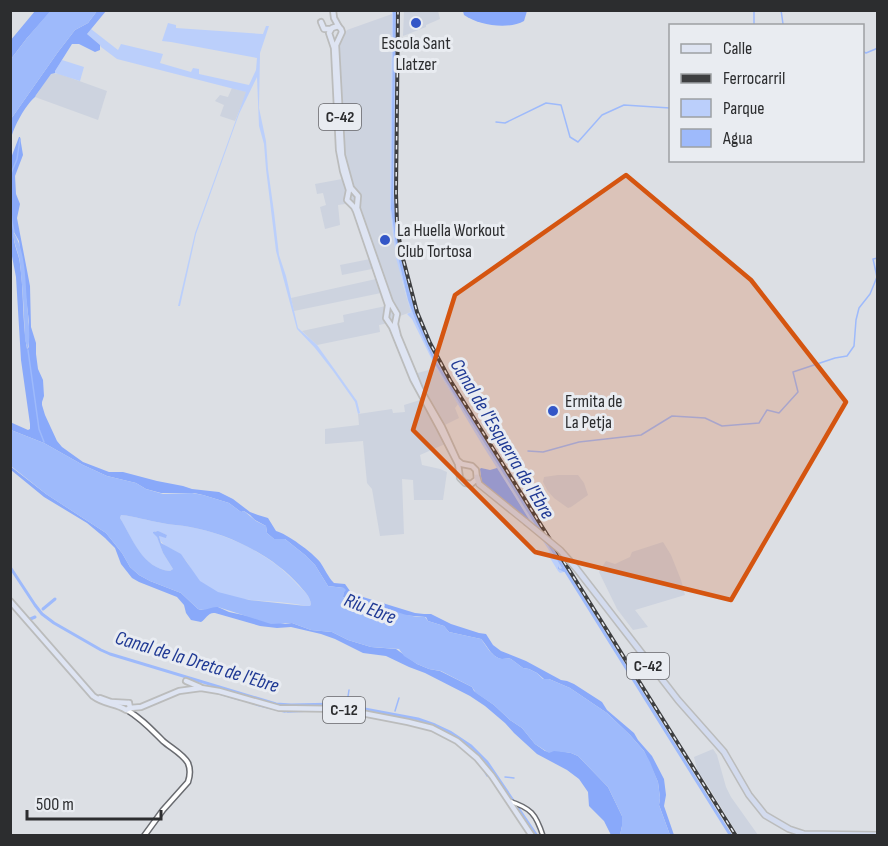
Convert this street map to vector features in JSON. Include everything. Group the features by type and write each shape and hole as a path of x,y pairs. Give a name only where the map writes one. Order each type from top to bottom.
{"highway":[{"name":"C-42","path":"477,477 479,484 575,568 678,700 724,752 749,795 765,815 789,829 804,834 878,835"},
{"name":"C-42","path":"471,484 481,488 525,523"},
{"name":"C-42","path":"575,568 675,700 718,749 745,794 759,812 777,827 800,836"}],"main road":[{"name":"C-42","path":"332,10 342,32 336,45 341,151 348,182 351,190 358,197 358,211 397,316 395,326 416,382 442,427 456,458 460,463 472,466 477,477"},
{"name":"C-42","path":"332,10 329,33 334,48 340,155 349,194 347,200 356,211 389,306 386,316 413,379 458,464 461,481 471,484"},
{"path":"321,22 324,29 339,27"},
{"path":"331,37 339,38"},
{"path":"349,194 355,193"},
{"path":"351,204 357,202"},
{"path":"387,312 394,311"},
{"path":"389,321 395,321"},
{"path":"460,472 463,467 467,466"},
{"path":"471,484 477,477"},
{"name":"C-12","path":"10,601 90,692 127,707 145,706 191,685 279,708 290,710 341,709 424,726 440,732 457,741 477,758 511,801 532,836"},
{"path":"139,718 136,710 145,706"},
{"path":"127,707 186,760 190,768 189,779 185,786 144,836"}],"street":[{"path":"511,801 533,813 543,836"}],"highlighted area":[{"path":"626,175 751,280 846,402 731,600 535,552 413,430 455,295"}],"shaded area":[{"path":"399,10 398,224 416,305 432,345 453,385 698,773 694,757 713,749 731,797 758,835 738,835 699,774 737,835 734,835 458,395 431,347 410,291 396,223 397,11"},
{"path":"35,11 51,11 11,59 10,41"},
{"path":"97,11 106,11 87,34 100,45 100,50 95,52 79,44 72,44 55,73 51,74 24,111 11,139 11,119 75,30 88,23"},
{"name":"Escola Sant Llatzer","path":"404,11 438,11 440,19 403,36"},
{"path":"463,11 527,11 524,21 502,26 477,21 464,15"},
{"path":"392,14 390,209 394,243 411,312 400,316 396,323 379,325 380,332 317,345 302,331 344,322 343,315 386,306 381,293 294,311 291,298 376,279 372,269 342,275 340,265 370,259 352,206 338,205 340,225 325,229 320,207 326,205 323,193 317,194 315,184 342,179 336,149 332,43 340,40 347,30"},
{"path":"51,73 60,74 107,91 98,120 35,97"},
{"path":"232,88 247,92 235,121 220,116 224,105 215,101 220,95 228,97"},
{"path":"20,137 23,155 15,176 16,194 20,204 17,218 30,286 31,327 36,343 38,369 43,380 42,405 57,441 62,447 83,462 109,472 123,472 192,489 219,492 250,512 268,518 276,531 293,539 316,558 334,583 345,584 350,591 363,597 415,613 431,614 451,624 486,634 493,645 501,651 574,684 602,702 607,710 634,733 652,756 664,779 666,795 664,806 674,835 670,835 659,805 658,782 644,751 607,713 570,688 544,679 511,659 498,658 481,639 449,632 444,626 428,621 426,617 402,615 392,610 376,607 374,609 390,616 368,612 357,601 350,601 343,597 344,588 328,586 315,565 285,539 274,539 267,533 266,526 229,503 194,493 161,493 146,489 136,483 107,476 44,443 11,430 10,422 28,430 30,424 21,360 16,277 10,246 11,158","holes":["14,232 19,241 29,322 29,347 27,349 21,275"]},
{"path":"436,368 458,404 455,408 459,418 439,428 445,444 420,455 422,465 447,472 443,500 414,500 413,480 402,479 404,534 380,536 372,489 367,483 363,441 325,444 325,429 359,425 358,414 392,409 393,413 405,412 404,405 426,396 414,374"},
{"path":"10,466 46,494 106,533 130,567 139,575 181,593 198,609 218,607 229,612 285,624 292,623 311,630 332,632 371,647 396,649 417,664 440,671 472,687 474,691 522,728 535,744 545,751 554,750 578,756 608,787 622,816 620,835 611,835 604,821 589,806 588,792 579,779 537,754 505,723 470,696 386,656 363,653 321,634 291,627 260,626 215,613 201,622 191,620 184,605 177,597 132,578 121,564 115,548 105,538 87,523 44,497 11,470"},
{"path":"481,468 490,470 497,468 532,524 482,483"},
{"path":"578,475 588,495 568,508 554,498 543,482 544,477"},
{"path":"663,542 671,555 685,595 635,610 648,627 633,630 617,609 599,572 606,561 615,564 630,557 632,552"}],"green space":[{"path":"393,10 391,209 397,253 408,300 435,364 562,568 560,569 559,566 558,569 564,572 558,571 547,553 550,552 483,446 435,366 412,319 407,314 411,312 396,258 390,209"},
{"path":"397,10 395,203 400,248 410,291 440,364 567,571 445,376 423,334 407,287 395,222 393,189"},
{"path":"168,23 176,25 176,28 263,34 266,26 269,26 260,53 259,108 266,141 279,255 298,328 317,345 357,401 360,413 358,414 355,402 333,371 297,329 276,251 264,144 259,126 257,77 239,114 196,234 180,306 178,306 195,233 246,92 117,59 87,34 91,29 118,50 121,44 163,54 160,63 191,72 193,68 199,69 199,74 249,85 256,70 257,58 162,41"},
{"path":"62,60 84,67 80,81 55,73"},
{"path":"121,515 205,530 249,547 287,574 309,598 311,604 306,606 238,598 213,590 198,580 179,553 162,543 159,536 166,537 167,535 155,531 163,553 173,569 170,571 160,569 152,565 139,552 120,518"}],"water":[{"path":"51,10 97,11 88,23 75,30 11,119 11,59"},
{"path":"396,10 393,189 397,234 412,301 438,364 567,571 564,572 558,569 558,566 562,568 435,364 408,300 397,253 391,209 393,11"},
{"path":"13,231 24,266 29,326 28,350 25,340 20,264"},
{"path":"11,430 44,443 107,476 136,483 163,494 192,493 229,503 266,526 267,533 274,539 285,539 315,565 328,586 344,588 346,590 343,597 350,601 352,599 357,601 368,612 390,616 374,608 376,607 425,617 428,621 444,626 449,632 481,639 492,654 498,658 511,659 523,668 537,673 543,679 549,679 570,688 607,713 644,751 658,782 659,805 670,835 620,835 622,816 608,787 578,756 554,751 549,753 535,744 522,728 476,693 472,687 441,671 417,664 404,656 399,649 371,647 332,632 311,630 292,623 271,624 218,607 198,609 181,593 139,575 130,567 106,533 46,494 11,466","holes":["121,515 205,530 249,547 288,574 306,594 311,604 306,606 249,600 218,592 200,581 181,554 161,543 159,536 166,538 167,535 158,531 153,533 173,569 170,571 160,569 139,551 120,518"]}],"waterway":[{"path":"754,10 754,24"},
{"path":"781,10 783,24"},
{"path":"864,52 878,48"},
{"path":"496,122 505,123 546,103 561,105 570,137 578,142 602,115 624,105 669,108"},
{"path":"10,176 17,159 20,139"},
{"path":"10,201 14,232"},
{"path":"528,451 543,452 579,442 641,435 672,416 705,418 722,426 759,423 767,410 779,413 798,392 793,372 847,356 854,346 859,308 870,294 877,277 873,259 878,258"},
{"path":"28,350 39,429 44,442"},
{"name":"Canal de la Dreta de l'Ebre","path":"10,567 42,614 110,654 276,704 338,704 418,719 450,732 471,746 487,762 537,836"},
{"name":"Canal de l'Esquerra de l'Ebre","path":"565,570 731,836"},
{"path":"43,609 55,599"},
{"path":"10,605 16,611"},
{"path":"28,620 35,617"},
{"path":"347,703 349,690"},
{"path":"216,693 240,700"},
{"path":"395,711 399,698"},
{"path":"242,700 254,704"},
{"path":"256,705 285,712"},
{"path":"287,712 310,711"},
{"path":"483,769 487,776"},
{"path":"505,777 514,778"}],"railway":[{"path":"398,10 397,224 401,251 417,312 430,343 450,380 736,836"}],"place":[{"name":"Escola Sant Llatzer","path":"416,23"},
{"name":"La Huella Workout Club Tortosa","path":"385,240"},
{"name":"Ermita de La Petja","path":"553,411"}],"water label":[{"name":"Riu Ebre","path":"370,609"}]}
